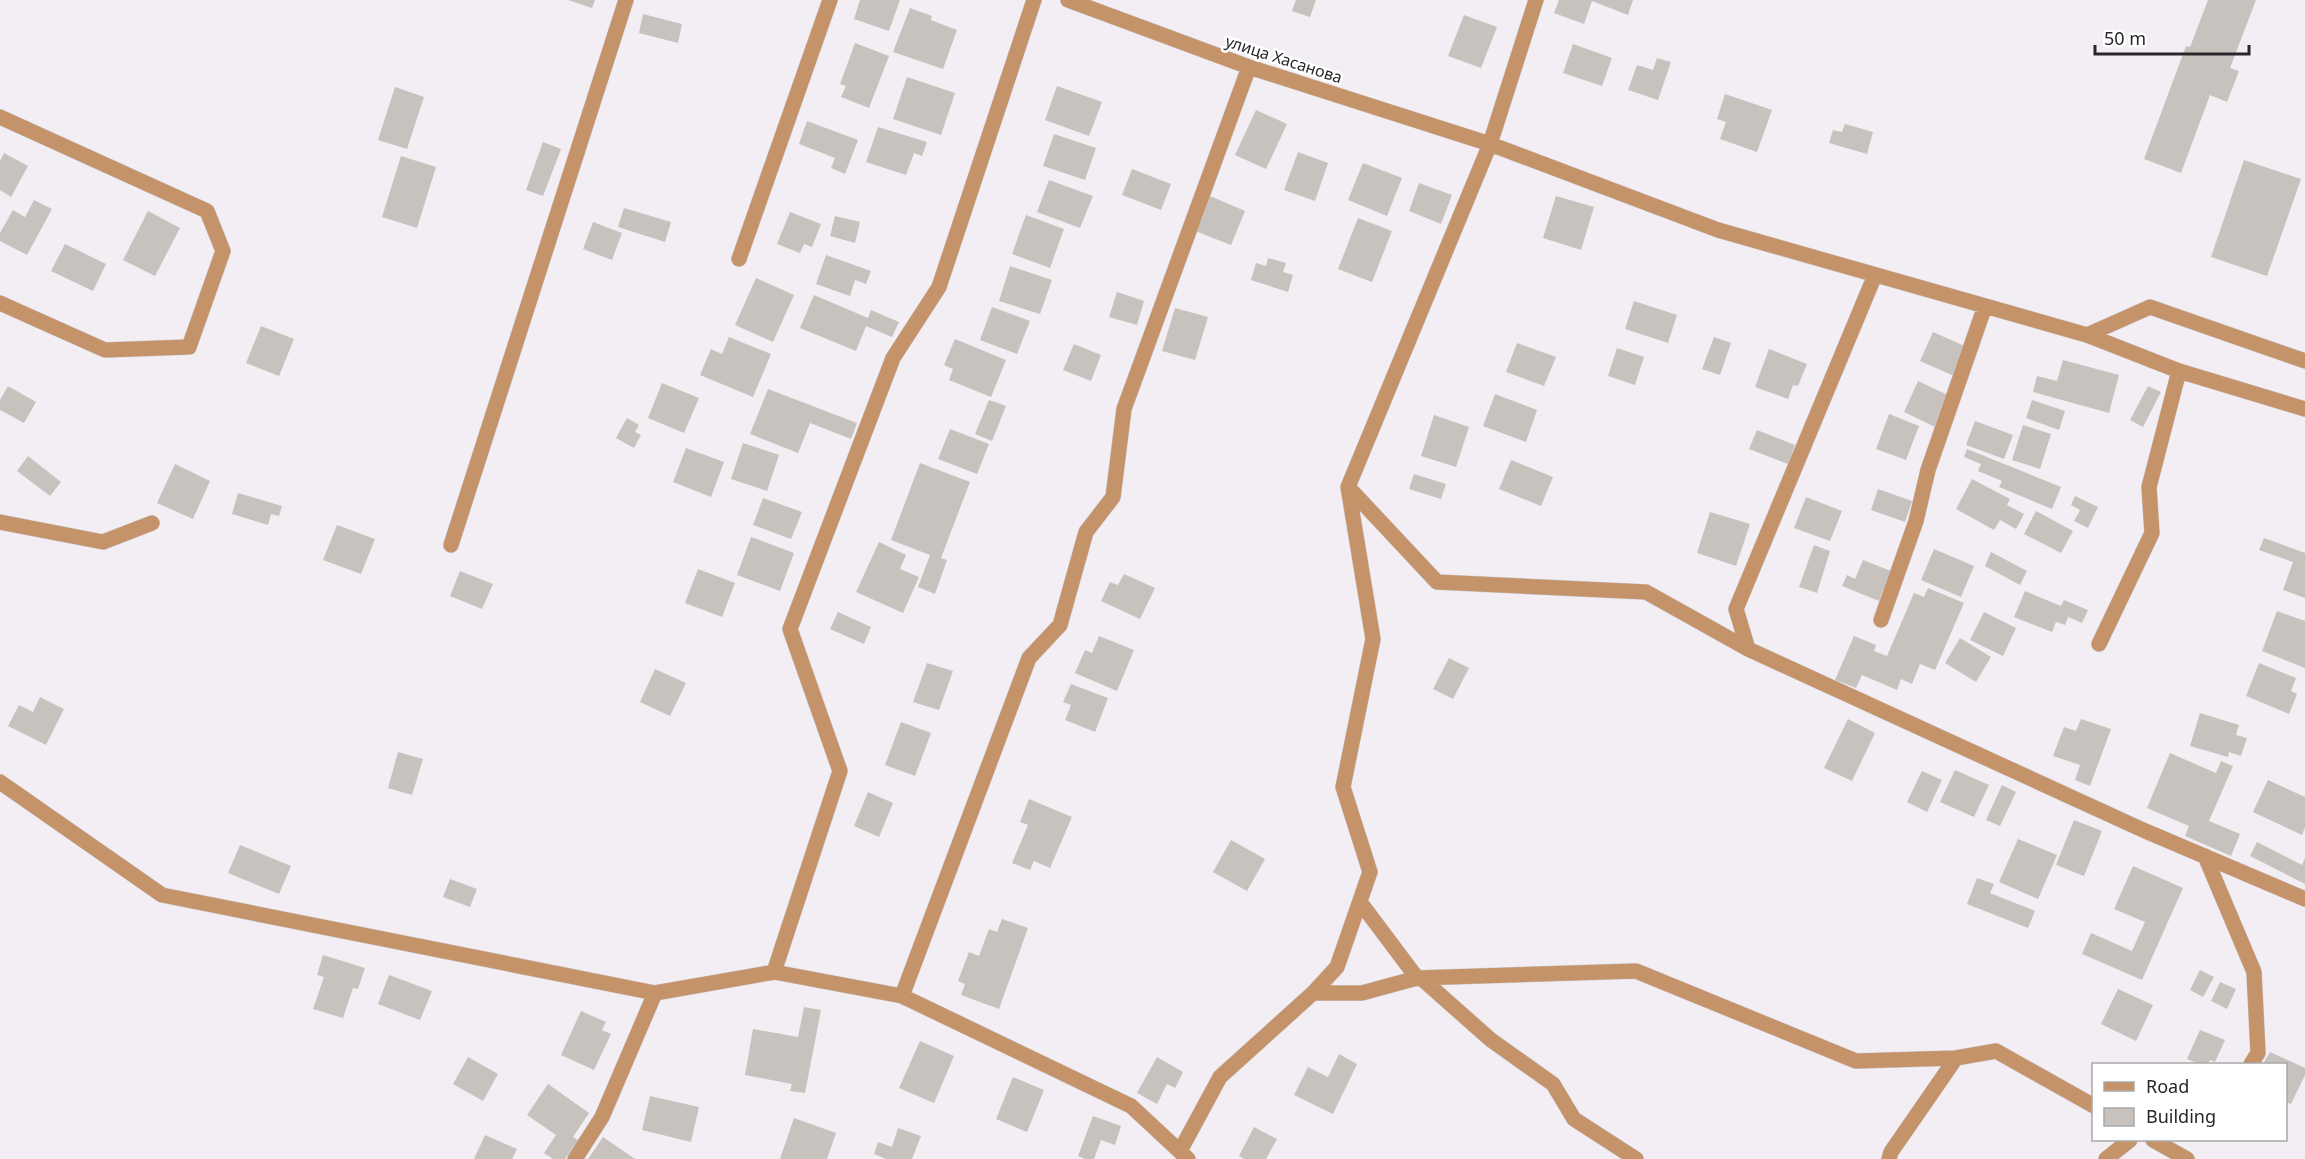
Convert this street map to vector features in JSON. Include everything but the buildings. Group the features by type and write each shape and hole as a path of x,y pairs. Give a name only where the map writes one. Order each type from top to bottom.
{"street":[{"path":"451,544 626,0"},
{"path":"739,259 830,0"},
{"path":"774,972 840,771 790,629 893,358 939,286 1034,0"},
{"name":"улица Хасанова","path":"1068,0 1249,67 1490,144 1718,230 2087,335 2180,371 2305,409"},
{"path":"0,782 162,895 655,993 774,972 902,996 1131,1106 1184,1155 1220,1077 1313,993 1337,967 1370,873 1343,787 1373,639 1348,487 1490,144 1536,0"},
{"path":"902,996 1029,658 1060,625 1086,532 1113,497 1124,409 1249,67"},
{"path":"0,117 207,211 224,250 189,347 105,350 0,303"},
{"path":"1748,649 1736,609 1875,275"},
{"path":"1881,620 1916,521 1928,470 1985,306"},
{"path":"2087,335 2150,307 2305,361"},
{"path":"2099,644 2152,533 2149,487 2180,371"},
{"path":"1348,487 1437,582 1646,592 1748,649 2132,825 2305,899"},
{"path":"0,522 103,542 152,523"},
{"path":"2205,856 2254,972 2258,1053 2252,1063"},
{"path":"1360,902 1419,978 1491,1041 1553,1084 1574,1119 1636,1159"},
{"path":"1313,993 1362,993 1419,978 1636,971 1856,1061 1956,1058 1996,1051 2092,1105"},
{"path":"575,1159 602,1117 655,993"},
{"path":"1889,1159 1891,1152 1956,1058"},
{"path":"2106,1159 2129,1141"},
{"path":"2155,1141 2187,1159"}]}
